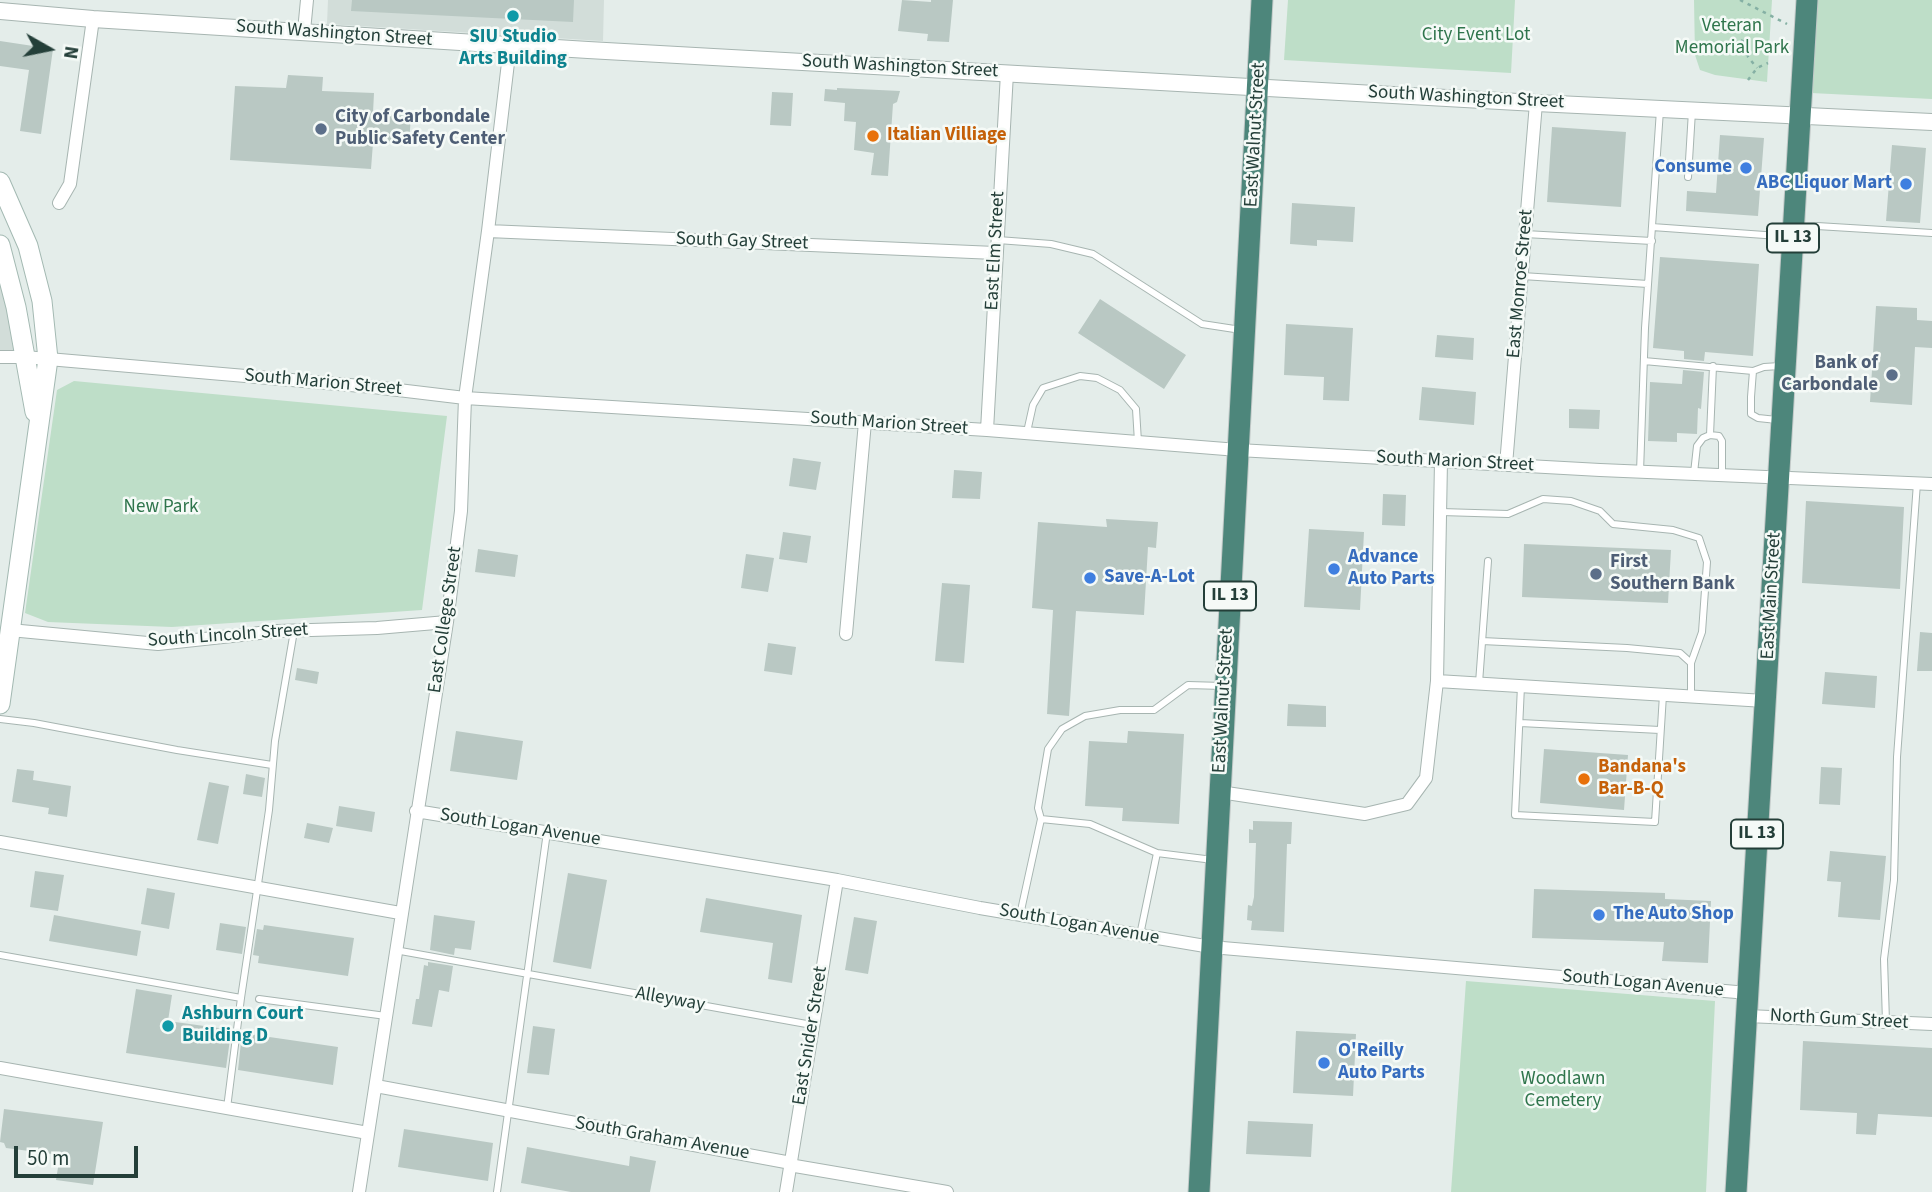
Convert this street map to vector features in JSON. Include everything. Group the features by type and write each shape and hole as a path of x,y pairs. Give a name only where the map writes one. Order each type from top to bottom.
{"highway":[{"name":"East Walnut Street","path":"1199,1192 1262,0"},
{"name":"East Main Street","path":"1736,1192 1807,0"}],"main road":[{"path":"0,182 28,246 42,300 48,359 0,704"},
{"path":"0,245 16,306 38,433"}],"street":[{"path":"304,31 307,0"},
{"name":"South Washington Street","path":"0,11 510,46 1536,103 1932,122"},
{"path":"59,203 70,184 93,19"},
{"name":"East College Street","path":"359,1192 447,622 461,512 465,398 510,46"},
{"name":"East Elm Street","path":"987,430 1007,73"},
{"name":"East Monroe Street","path":"1506,465 1536,103"},
{"name":"South Gay Street","path":"488,231 996,247"},
{"name":"South Marion Street","path":"0,357 373,387 465,398 987,430 1238,450 1932,484"},
{"path":"846,634 865,422"},
{"path":"1220,792 1365,814 1407,804 1426,778 1437,681 1441,461"},
{"name":"South Lincoln Street","path":"10,630 158,644 294,631 447,622"},
{"path":"1437,681 1765,701"},
{"name":"South Logan Avenue","path":"416,811 837,880 1020,915 1211,947 1748,993"},
{"path":"0,842 400,913"},
{"name":"East Snider Street","path":"786,1192 837,880"},
{"name":"North Gum Street","path":"1747,1016 1932,1024"},
{"path":"0,1068 368,1133"},
{"name":"South Graham Avenue","path":"376,1086 791,1163 795,1166 947,1192"}],"lane":[{"path":"1640,471 1648,284 1661,108"},
{"path":"1688,177 1692,109"},
{"path":"1652,227 1793,237 1817,226 1932,233"},
{"path":"1525,234 1651,241"},
{"path":"996,247 1051,244 1093,254 1202,324 1245,330"},
{"path":"1522,276 1648,284"},
{"path":"1644,361 1753,371 1764,367 1786,366"},
{"path":"1710,435 1713,366"},
{"path":"1753,371 1752,415 1782,421"},
{"path":"1027,433 1033,405 1043,388 1080,376 1097,378 1121,390 1136,409 1138,442"},
{"path":"1694,473 1697,446 1703,438 1710,435 1719,436 1722,441 1722,474"},
{"path":"1886,1023 1884,959 1894,880 1898,744 1917,483"},
{"path":"1440,512 1508,514 1543,499 1571,501 1600,511 1613,524 1673,530 1699,538 1707,562 1702,632 1691,663 1691,697"},
{"path":"1479,683 1488,561"},
{"path":"227,1108 269,810 272,765 294,631"},
{"path":"1482,641 1680,653 1691,663"},
{"path":"1020,915 1041,819 1038,808 1048,749 1062,729 1085,716 1120,710 1154,710 1188,684 1225,686"},
{"path":"1521,686 1515,814 1655,822 1663,695"},
{"path":"0,719 272,765"},
{"path":"1520,723 1660,730"},
{"path":"1041,819 1090,824 1157,853 1216,860"},
{"path":"497,1192 547,832"},
{"path":"1140,935 1157,853"},
{"name":"Alleyway","path":"395,950 812,1025"},
{"path":"0,955 241,998"},
{"path":"260,999 386,1016"}],"path":[{"path":"1740,0 1775,19"},
{"path":"1741,40 1747,44 1748,57 1757,68"},
{"path":"1748,80 1757,68 1768,63"}],"shaded area":[{"path":"328,0 604,0 603,41 327,24"},
{"path":"0,245 25,357 0,357"}],"green space":[{"name":"City Event Lot","path":"1288,0 1515,0 1511,73 1284,60"},
{"name":"Veteran Memorial Park","path":"1694,0 1772,0 1767,82 1715,75 1700,70 1695,55"},
{"path":"1817,0 1932,0 1932,99 1811,93"},
{"name":"New Park","path":"74,381 447,416 422,610 172,627 48,622 25,613 57,390"},
{"name":"Woodlawn Cemetery","path":"1466,981 1715,1001 1706,1192 1451,1192"}],"building":[{"name":"SIU Studio Arts Building","path":"352,0 574,0 573,22 351,11"},
{"path":"902,0 953,0 949,42 927,41 928,34 898,31"},
{"path":"0,41 53,49 41,134 20,131 29,70 0,66"},
{"name":"City of Carbondale Public Safety Center","path":"288,75 323,77 322,91 374,93 373,113 411,116 409,143 373,143 371,169 230,160 235,86 286,88"},
{"name":"Italian Villiage","path":"825,89 900,91 897,102 893,104 888,176 871,175 874,153 854,150 856,122 844,121 845,103 824,101"},
{"path":"772,92 793,93 791,126 770,125"},
{"path":"1552,127 1626,132 1621,207 1547,202"},
{"path":"1720,135 1764,138 1758,216 1686,211 1687,191 1716,193"},
{"name":"ABC Liquor Mart","path":"1892,145 1926,148 1920,223 1886,221"},
{"path":"1292,203 1355,207 1353,242 1317,240 1317,246 1290,244"},
{"path":"1660,257 1759,264 1753,356 1705,352 1704,361 1684,359 1684,351 1653,348"},
{"path":"1100,299 1186,355 1164,389 1078,333"},
{"name":"Bank of Carbondale","path":"1876,306 1917,308 1917,320 1932,321 1932,348 1915,347 1912,405 1870,402"},
{"path":"1286,324 1353,328 1349,401 1323,400 1324,377 1284,375"},
{"path":"1437,335 1474,338 1473,360 1435,357"},
{"path":"1683,370 1704,372 1697,434 1677,433 1677,442 1648,441 1650,382 1682,384"},
{"path":"1422,387 1476,392 1474,425 1419,420"},
{"path":"1569,409 1600,410 1599,429 1569,428"},
{"path":"793,458 821,462 816,490 789,486"},
{"path":"954,470 982,472 980,499 952,498"},
{"path":"1383,494 1406,495 1405,526 1382,525"},
{"path":"1806,501 1904,507 1900,589 1802,583"},
{"name":"Save-A-Lot","path":"1106,519 1158,522 1156,548 1148,547 1144,615 1076,611 1069,716 1047,714 1053,610 1032,608 1038,522 1107,527"},
{"name":"Advance Auto Parts","path":"1309,529 1364,532 1360,610 1304,607"},
{"path":"783,532 811,536 807,563 779,559"},
{"name":"First Southern Bank","path":"1524,544 1671,550 1668,603 1522,597"},
{"path":"478,549 518,555 515,577 475,572"},
{"path":"746,554 774,558 768,592 741,588"},
{"path":"942,583 970,585 964,663 935,661"},
{"path":"1920,632 1932,633 1932,671 1917,671"},
{"path":"768,643 796,647 792,675 764,671"},
{"path":"297,668 319,672 317,684 295,680"},
{"path":"1825,672 1877,676 1875,708 1822,704"},
{"path":"1288,704 1326,706 1326,727 1287,726"},
{"path":"456,731 523,741 517,780 450,771"},
{"path":"1128,731 1184,734 1179,824 1122,821 1123,808 1085,806 1089,741 1127,743"},
{"name":"Bandana's Bar-B-Q","path":"1544,749 1628,755 1624,810 1540,803"},
{"path":"1821,767 1842,768 1840,805 1819,804"},
{"path":"17,769 34,771 33,780 71,786 67,817 48,814 49,808 12,802"},
{"path":"246,774 265,778 262,797 243,794"},
{"path":"209,782 229,786 218,844 197,840"},
{"path":"339,806 375,812 372,832 336,826"},
{"path":"1253,821 1292,822 1291,844 1287,844 1284,932 1251,930 1252,921 1247,920 1248,905 1252,906 1254,897 1256,843 1249,843 1249,829 1253,830"},
{"path":"307,823 333,828 329,843 304,838"},
{"path":"1830,851 1886,856 1880,920 1838,917 1841,882 1827,881"},
{"path":"35,871 64,875 58,911 30,907"},
{"path":"568,873 607,880 591,969 553,962"},
{"path":"147,888 175,893 169,929 141,924"},
{"name":"The Auto Shop","path":"1534,889 1665,893 1665,899 1711,901 1708,963 1662,961 1664,942 1532,938"},
{"path":"706,898 802,915 792,983 768,979 773,943 700,932"},
{"path":"54,915 141,931 137,956 49,941"},
{"path":"434,915 475,921 471,950 455,948 454,955 430,950"},
{"path":"854,917 877,921 868,974 845,970"},
{"path":"220,923 246,927 242,954 216,950"},
{"path":"264,925 354,938 348,976 258,963 259,956 253,955 257,929 263,930"},
{"path":"428,962 453,966 449,992 439,990 432,1027 412,1024 424,965 428,966"},
{"name":"Ashburn Court Building D","path":"136,989 172,995 168,1021 231,1032 226,1068 126,1053"},
{"path":"533,1026 555,1029 549,1075 527,1073"},
{"name":"O'Reilly Auto Parts","path":"1296,1031 1356,1034 1353,1096 1293,1093"},
{"path":"242,1033 338,1047 333,1085 238,1070"},
{"path":"1803,1041 1932,1048 1932,1117 1878,1114 1876,1135 1856,1134 1857,1113 1800,1110"},
{"path":"4,1109 103,1122 93,1185 56,1180 60,1155 6,1148 4,1143 0,1142"},
{"path":"1248,1121 1313,1124 1311,1157 1246,1154"},
{"path":"404,1129 493,1143 488,1181 398,1167"},
{"path":"527,1147 629,1166 630,1156 656,1161 650,1192 571,1192 521,1183"}],"place":[{"name":"SIU Studio Arts Building","path":"513,16"},
{"name":"City of Carbondale Public Safety Center","path":"321,129"},
{"name":"Italian Villiage","path":"873,136"},
{"name":"Consume","path":"1746,168"},
{"name":"ABC Liquor Mart","path":"1906,184"},
{"name":"Bank of Carbondale","path":"1892,375"},
{"name":"Advance Auto Parts","path":"1334,569"},
{"name":"First Southern Bank","path":"1596,574"},
{"name":"Save-A-Lot","path":"1090,578"},
{"name":"Bandana's Bar-B-Q","path":"1584,779"},
{"name":"The Auto Shop","path":"1599,915"},
{"name":"Ashburn Court Building D","path":"168,1026"},
{"name":"O'Reilly Auto Parts","path":"1324,1063"}]}
